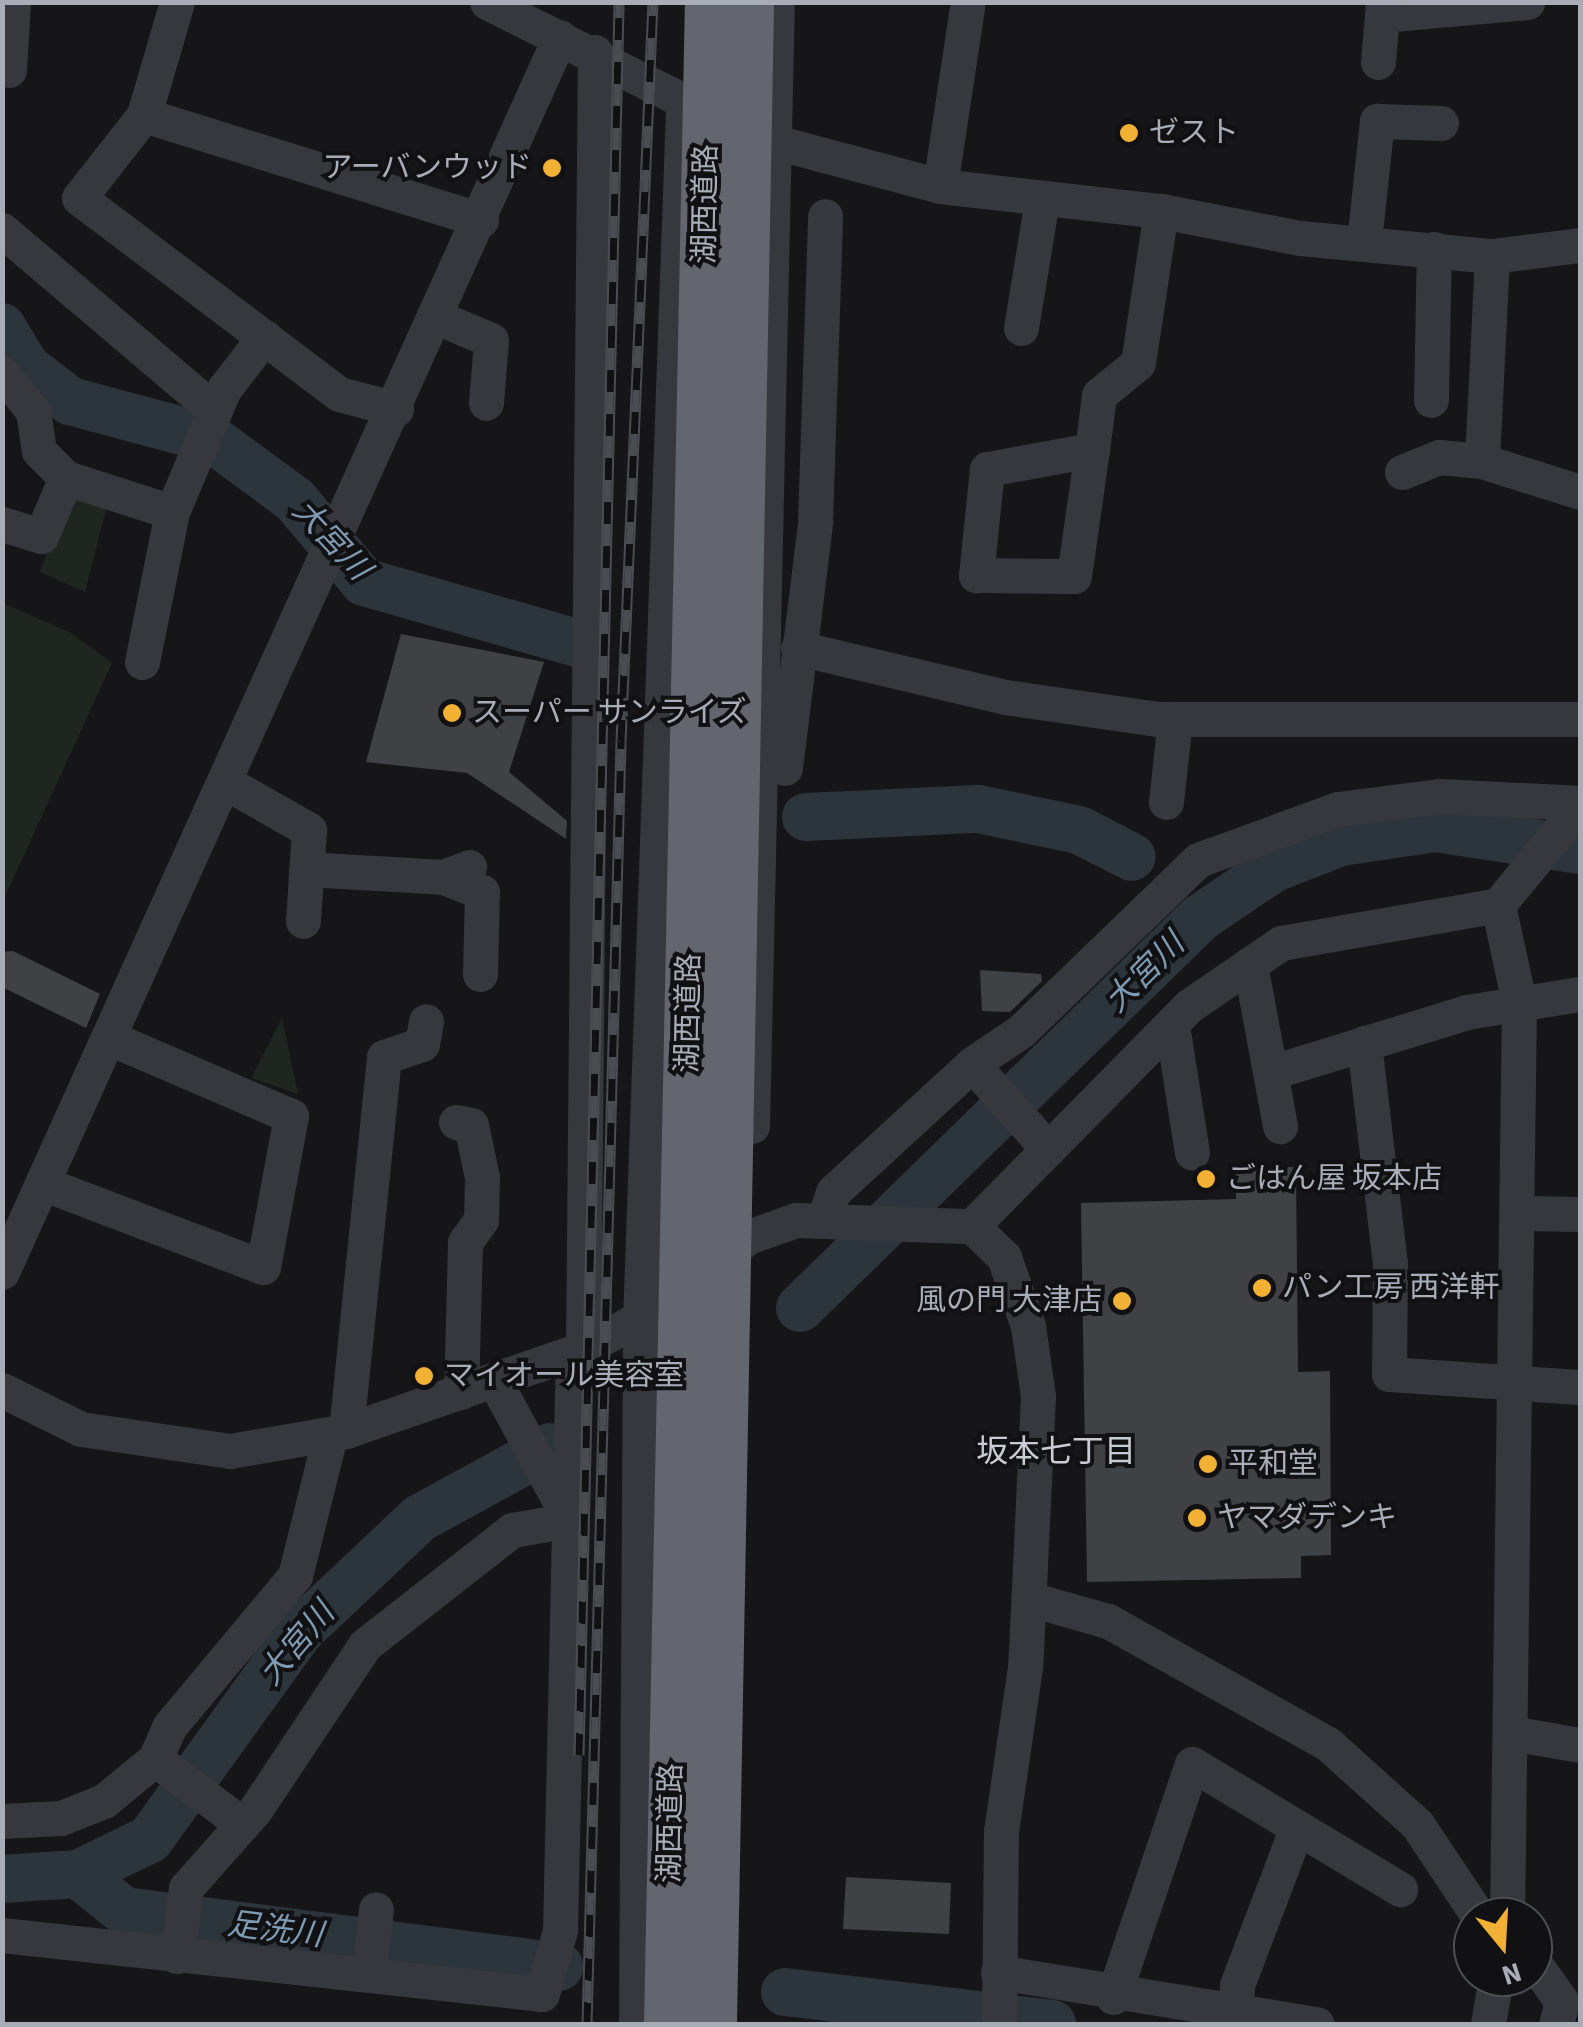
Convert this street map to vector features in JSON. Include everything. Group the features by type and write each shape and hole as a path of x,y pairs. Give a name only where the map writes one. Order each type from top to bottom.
{"highway":[{"name":"湖西道路","path":"669,2024 710,2"},
{"name":"湖西道路","path":"712,2024 777,7"}],"street":[{"path":"9,70 12,2"},
{"path":"177,2 144,115 80,198 339,394 396,409"},
{"path":"488,2 595,52 776,147 940,186 1492,256 1580,244"},
{"path":"636,2024 640,1322 686,2"},
{"path":"1378,62 1383,9 1527,2"},
{"path":"734,2024 748,1237 774,736 777,7"},
{"path":"940,186 967,7"},
{"path":"2,1272 47,1186 225,782 439,318 560,37"},
{"path":"2,1935 369,1971 542,1994 560,1930 561,1510 578,1351 595,52"},
{"path":"144,115 481,220"},
{"path":"1364,242 1377,121 1441,123"},
{"path":"1021,328 1042,200"},
{"path":"1092,450 1100,395 1138,363 1160,211"},
{"path":"774,736 798,648 815,522 824,216"},
{"path":"2,230 119,346 214,410"},
{"path":"1431,400 1434,249"},
{"path":"1482,460 1492,256"},
{"path":"773,275 822,275"},
{"path":"439,318 491,340 486,403"},
{"path":"142,662 172,512 214,410 264,337"},
{"path":"2,373 33,411 39,450 66,478 172,512"},
{"path":"1402,472 1439,457 1482,460 1580,492"},
{"path":"2,524 41,536 66,478"},
{"path":"798,648 1004,697 1176,719 1580,720"},
{"path":"1166,802 1176,719"},
{"path":"225,782 309,830 303,921"},
{"path":"825,1220 834,1192 972,1065 1021,1031 1198,860 1256,834 1338,809 1439,796 1578,809"},
{"path":"962,1224 1048,1148 1172,1024 1250,964 1281,944 1498,905 1578,809"},
{"path":"306,868 456,872 482,892 480,974"},
{"path":"1498,905 1519,1002 1506,1897"},
{"path":"1250,964 1280,1126"},
{"path":"1272,1072 1519,1002 1580,994"},
{"path":"2,1822 61,1818 104,1801 156,1760 168,1727 295,1576 338,1433 384,1057 422,1044 426,1021"},
{"path":"1172,1024 1192,1152"},
{"path":"47,1186 263,1268 291,1116 112,1038"},
{"path":"1364,1043 1390,1262 1389,1374 1580,1386"},
{"path":"972,1065 1048,1148"},
{"path":"456,1122 471,1125 482,1177 481,1220 465,1242 461,1392"},
{"path":"1516,1213 1580,1214"},
{"path":"2,1390 81,1429 160,1448 230,1451 338,1433 578,1351 640,1322 748,1237 825,1220 962,1224 1004,1257 1028,1326 1038,1396 1030,1599 1001,1832 999,2024"},
{"path":"494,1380 514,1426 561,1510"},
{"path":"178,1954 186,1888 242,1823 365,1645 512,1530 561,1510"},
{"path":"1030,1599 1108,1621 1328,1744 1418,1824 1467,1897"},
{"path":"1510,1733 1580,1745"},
{"path":"156,1760 242,1823"},
{"path":"1112,1997 1192,1764 1400,1889"},
{"path":"1236,2014 1238,1986 1297,1827"},
{"path":"369,1971 376,1909"},
{"path":"1554,1970 1562,2002 1556,2024"},
{"path":"998,1977 1112,1997 1317,2024"},
{"path":"1488,2024 1493,1997"}],"shaded area":[{"path":"68,495 108,502 85,592 40,572"},
{"path":"3,603 73,634 112,663 3,901"},
{"path":"282,1018 298,1094 251,1078"}],"building":[{"name":"スーパー サンライズ","path":"401,634 544,662 509,772 567,821 566,839 467,773 366,762"},
{"path":"13,951 100,994 86,1028 2,987 2,952"},
{"path":"980,970 1041,974 1042,981 1010,1012 982,1011"},
{"name":"平和堂","path":"1296,1167 1298,1372 1330,1371 1331,1555 1301,1556 1301,1578 1087,1582 1081,1203 1236,1199 1236,1168"},
{"path":"846,1877 951,1883 949,1934 843,1929"}],"waterway":[{"name":"大宮川","path":"2,327 26,367 70,401 182,431"},
{"name":"大宮川","path":"212,439 295,500 364,582 580,644"},
{"name":"大宮川","path":"806,817 978,809 1079,830 1132,857"},
{"name":"大宮川","path":"800,1308 1200,918 1272,869 1341,842 1435,828 1580,850"},
{"name":"大宮川","path":"78,1874 150,1839 300,1631 420,1518 550,1447"},
{"name":"足洗川","path":"2,1879 78,1874 124,1911 559,1967"},
{"name":"足洗川","path":"785,1992 1052,2024"}],"railway":[{"path":"579,1755 619,2"},
{"path":"587,2024 621,741 653,2"}],"place":[{"name":"ゼスト","path":"1129,133"},
{"name":"アーバンウッド","path":"552,168"},
{"name":"スーパー サンライズ","path":"452,713"},
{"name":"ごはん屋 坂本店","path":"1206,1179"},
{"name":"パン工房 西洋軒","path":"1262,1288"},
{"name":"風の門 大津店","path":"1122,1301"},
{"name":"マイオール美容室","path":"424,1376"},
{"name":"平和堂","path":"1208,1464"},
{"name":"ヤマダデンキ","path":"1197,1518"}],"district":[{"name":"坂本七丁目","path":"1056,1452"}]}
